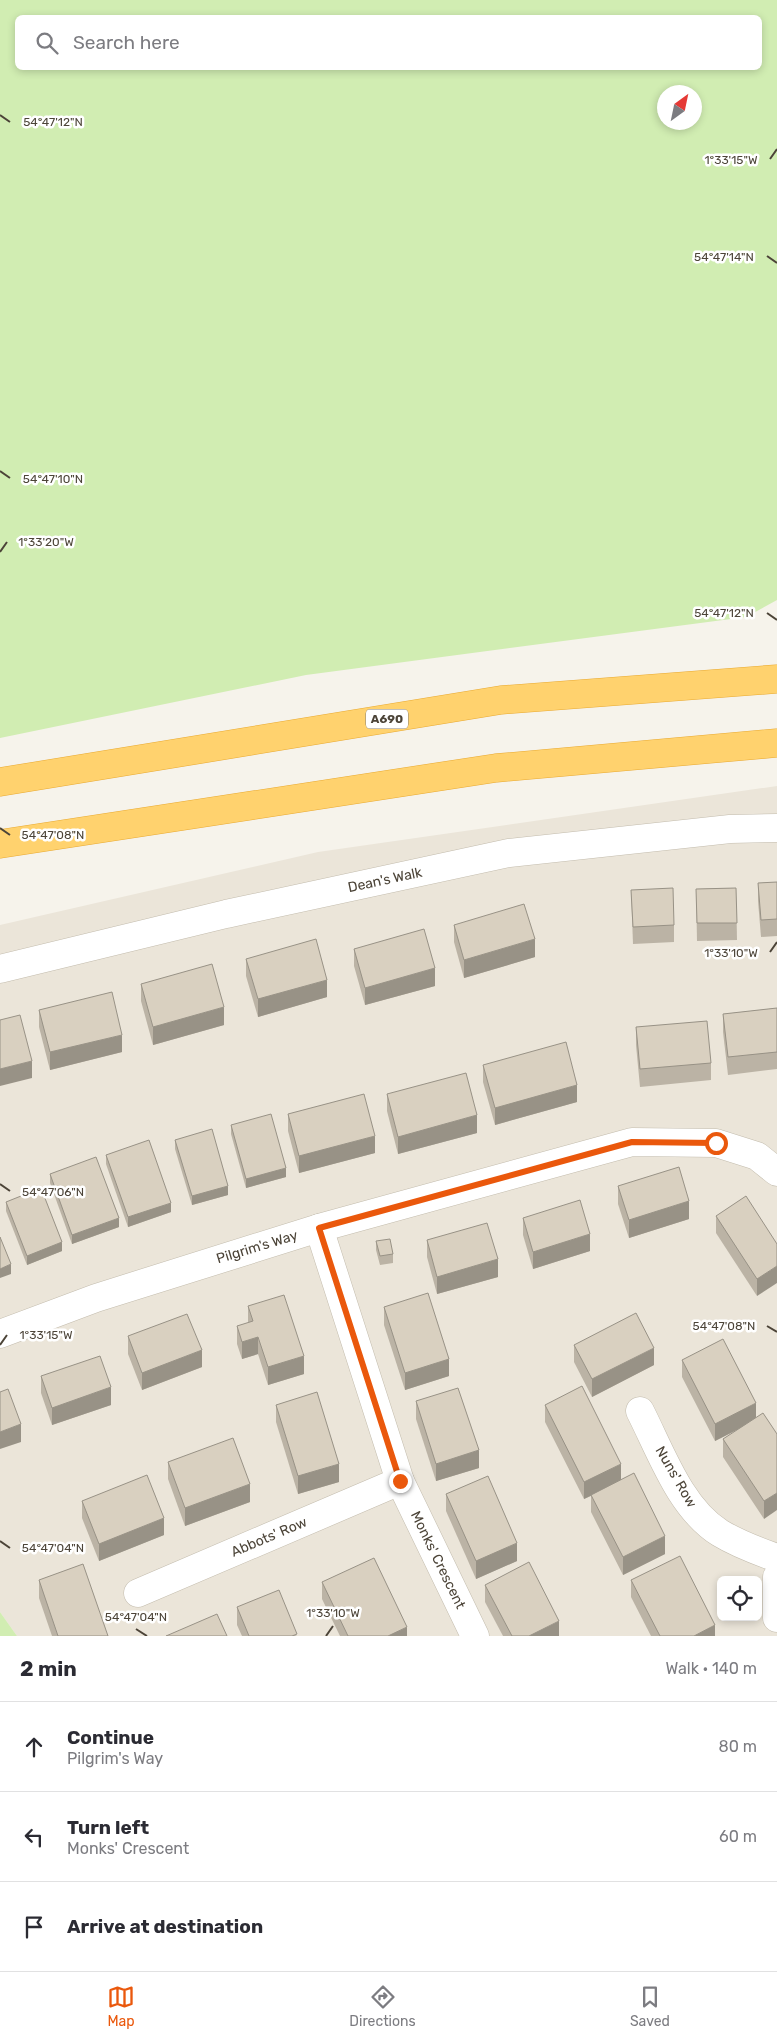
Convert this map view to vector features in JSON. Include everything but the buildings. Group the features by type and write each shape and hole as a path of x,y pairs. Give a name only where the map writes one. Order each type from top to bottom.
{"highway":[{"name":"A690","path":"0,782 501,700 777,679"},
{"path":"0,844 496,768 777,743"}],"street":[{"name":"Dean's Walk","path":"0,969 226,914 509,853 730,828 777,828"},
{"name":"Pilgrim's Way","path":"0,1334 96,1298 319,1228 632,1142 716,1143 757,1156 777,1172"},
{"name":"Monks' Crescent","path":"319,1228 400,1481 475,1636"},
{"name":"Nuns' Row","path":"640,1411 676,1482 696,1512 719,1532 750,1549 777,1558"},
{"name":"Abbots' Row","path":"138,1593 400,1481"},
{"path":"777,1577 777,1618"}],"shaded area":[{"path":"777,786 777,1636 17,1636 0,1612 0,925 318,852"}],"green space":[{"path":"0,0 777,0 777,600 746,617 306,675 0,738"},
{"path":"0,1612 17,1636 0,1636"}],"route":[{"path":"400,1481 319,1228 632,1142 716,1143"}]}
